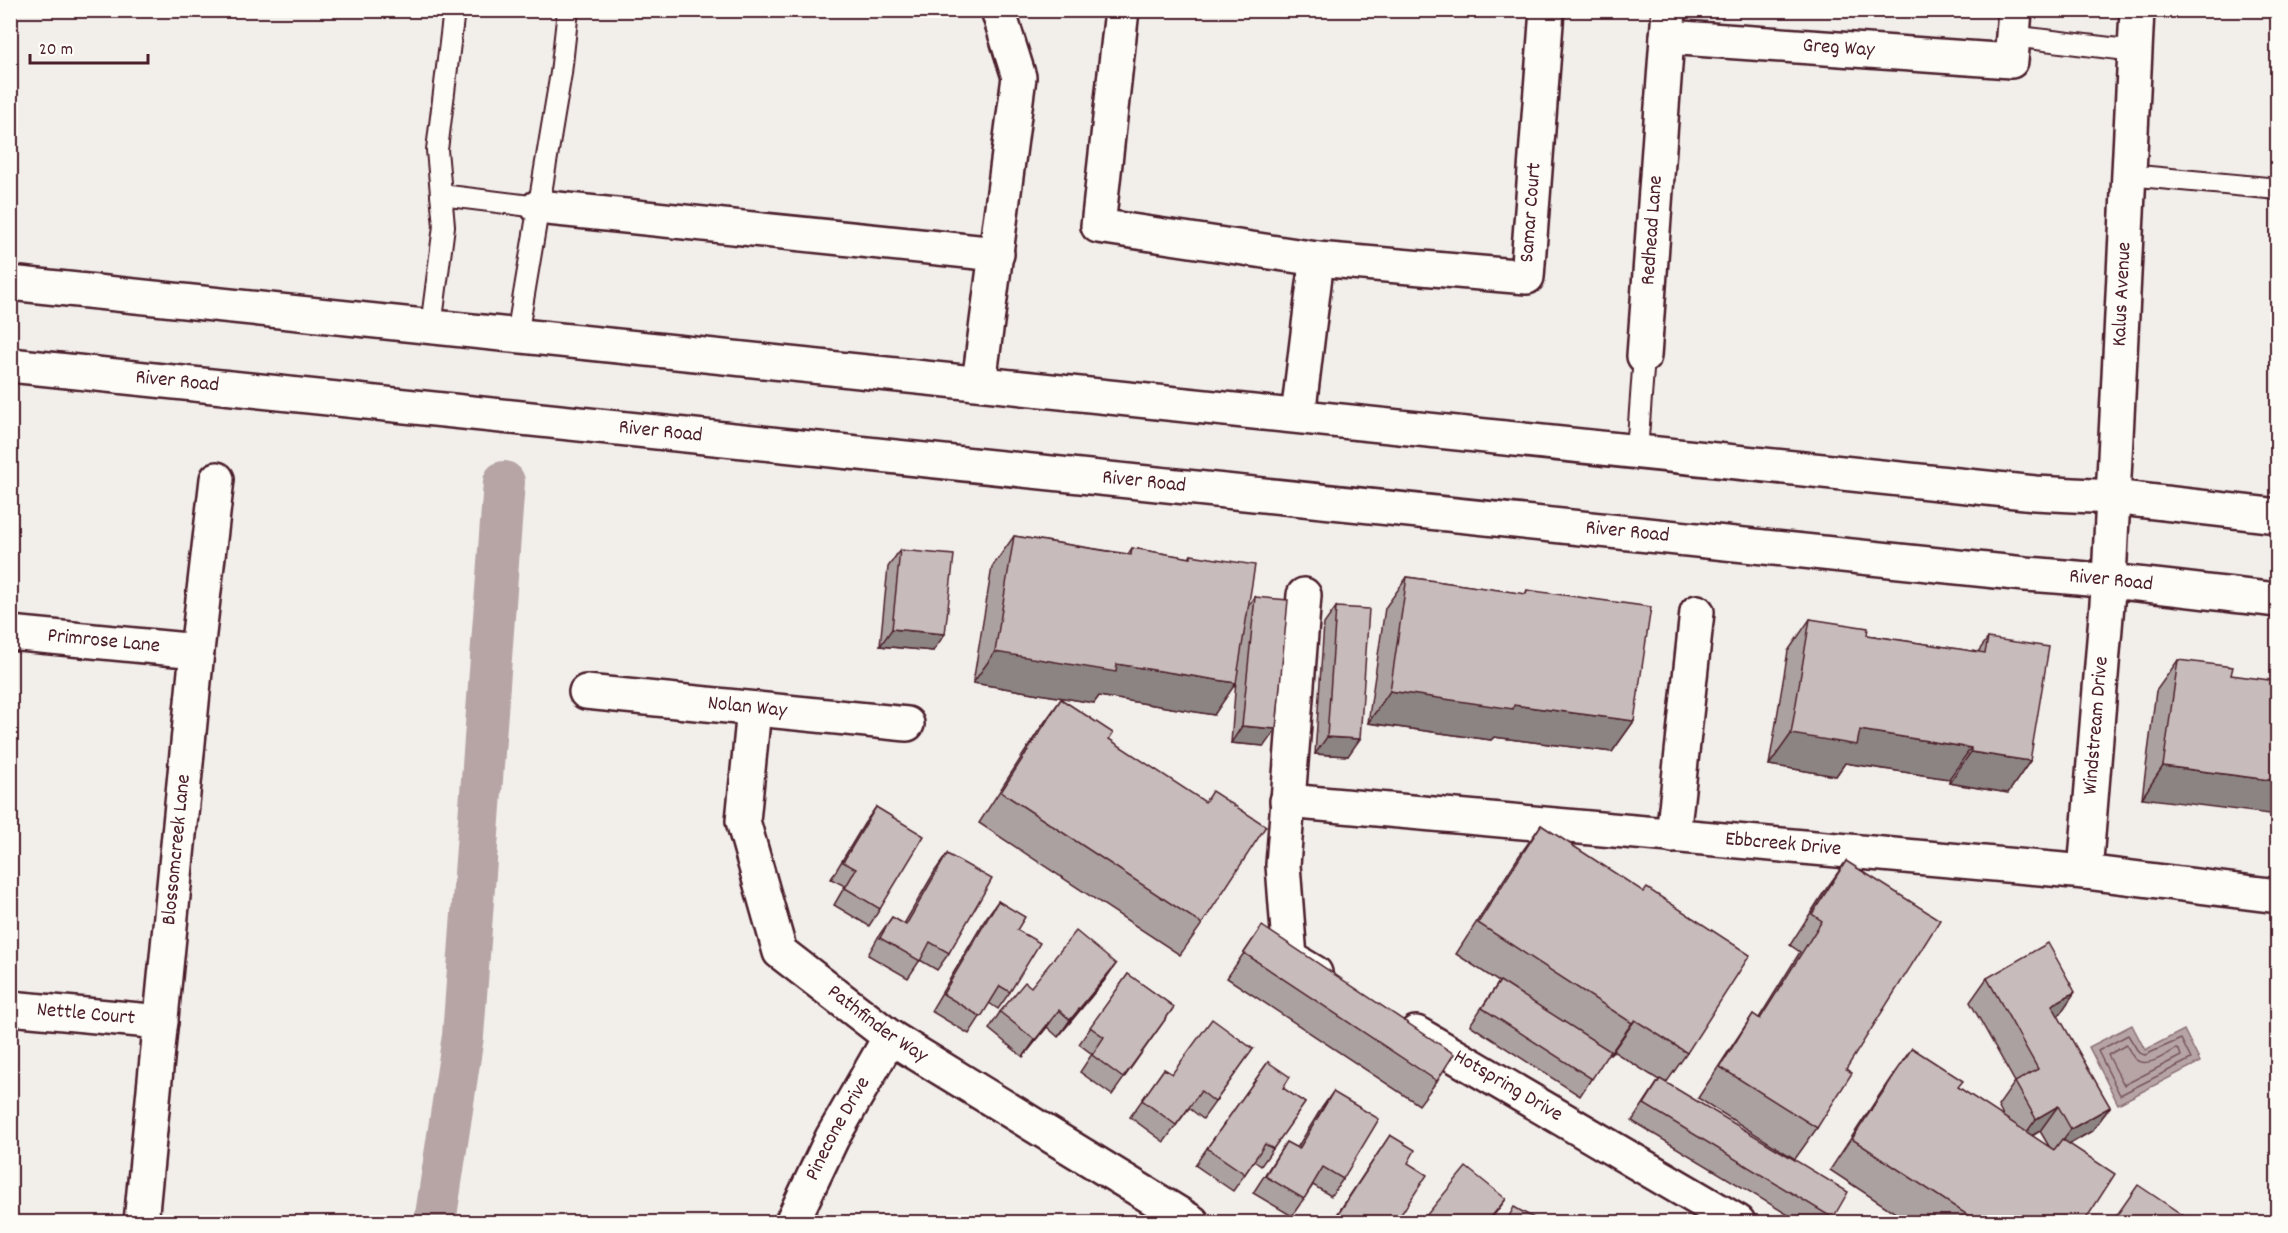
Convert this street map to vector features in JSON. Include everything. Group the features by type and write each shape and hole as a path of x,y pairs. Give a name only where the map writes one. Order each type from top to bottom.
{"street":[{"path":"979,383 1019,77 998,10"},
{"name":"Samar Court","path":"1122,10 1098,226 1317,259 1527,277 1547,10"},
{"name":"Kalus Avenue","path":"2109,579 2137,10"},
{"name":"Greg Way","path":"1669,24 2013,36"},
{"name":"Redhead Lane","path":"1644,356 1669,24"},
{"path":"538,207 997,254"},
{"path":"1298,416 1317,259"},
{"path":"10,284 2035,493 2112,497 2277,516"},
{"name":"River Road","path":"10,365 2025,574 2109,579 2277,600"},
{"name":"Blossomcreek Lane","path":"141,1222 197,651 217,479"},
{"name":"Windstream Drive","path":"2085,872 2109,579"},
{"path":"1304,595 1283,865 1290,958 1341,988"},
{"path":"1673,836 1698,612"},
{"name":"Primrose Lane","path":"10,633 197,651"},
{"name":"Nolan Way","path":"586,692 908,724"},
{"name":"Pathfinder Way","path":"754,709 743,821 780,952 890,1037 1192,1222"},
{"name":"Ebbcreek Drive","path":"1287,801 2085,872 2277,896"},
{"name":"Nettle Court","path":"10,1008 161,1022"},
{"name":"Hotspring Drive","path":"1392,1018 1738,1222"},
{"name":"Pinecone Drive","path":"792,1222 831,1138 890,1037"}],"lane":[{"path":"431,327 444,226 437,150 454,10"},
{"path":"517,336 561,73 568,10"},
{"path":"2013,36 2134,51"},
{"path":"2128,175 2277,189"},
{"path":"441,195 538,207"},
{"name":"Redhead Lane","path":"1637,451 1644,356"}],"water":[{"path":"2132,1025 2145,1050 2184,1030 2200,1062 2118,1104 2089,1047"}],"building":[{"path":"1014,536 1131,555 1132,548 1191,558 1191,555 1255,565 1236,683 1117,664 1116,672 995,652"},
{"path":"900,550 954,555 945,634 892,629"},
{"path":"1407,577 1526,594 1527,590 1651,607 1634,721 1514,705 1513,709 1390,691"},
{"path":"1255,597 1288,600 1276,729 1242,726"},
{"path":"1336,607 1369,609 1360,739 1327,737"},
{"path":"1810,619 1868,628 1867,635 1985,653 1988,638 2049,647 2030,761 1971,752 1971,748 1860,730 1857,745 1791,734"},
{"path":"2178,660 2233,667 2231,675 2277,681 2277,781 2163,766"},
{"path":"1061,699 1113,733 1109,739 1205,802 1212,791 1266,826 1202,924 1001,792"},
{"path":"876,807 924,836 880,909 845,888 856,869 843,862"},
{"path":"1541,825 1644,892 1647,888 1750,955 1687,1053 1635,1020 1632,1023 1478,923"},
{"path":"947,854 992,879 949,953 930,942 920,961 880,938 892,917 906,925"},
{"path":"1846,861 1940,920 1846,1069 1852,1073 1817,1128 1720,1067 1753,1014 1760,1019 1822,921 1812,914"},
{"path":"998,901 1025,917 1017,930 1040,943 1010,992 1000,986 981,1017 943,994"},
{"path":"1262,926 1454,1054 1437,1081 1244,953"},
{"path":"1076,931 1116,964 1070,1020 1059,1010 1035,1040 1000,1012 1025,982 1031,987"},
{"path":"2048,943 2075,992 2052,1005 2110,1107 2071,1129 2058,1106 2036,1119 2015,1082 2038,1069 1987,978"},
{"path":"1128,974 1174,1007 1123,1078 1092,1055 1104,1037 1090,1027"},
{"path":"1500,981 1610,1051 1592,1079 1482,1008"},
{"path":"1212,1019 1253,1049 1215,1102 1201,1091 1176,1125 1142,1100 1164,1069 1172,1074"},
{"path":"1912,1048 1963,1081 1958,1087 2054,1150 2062,1139 2115,1174 2084,1222 1978,1222 1852,1139"},
{"path":"1268,1062 1290,1077 1283,1088 1305,1103 1273,1149 1265,1144 1245,1174 1207,1148"},
{"path":"1660,1079 1848,1192 1833,1218 1644,1104"},
{"path":"1333,1092 1379,1119 1343,1179 1323,1167 1304,1199 1265,1176 1286,1142 1299,1149"},
{"path":"1390,1135 1415,1150 1408,1163 1427,1175 1396,1222 1333,1222"},
{"path":"1466,1167 1506,1199 1487,1222 1421,1222"},
{"path":"2138,1185 2187,1218 2184,1222 2112,1222"},
{"path":"1514,1207 1541,1222 1506,1222"}],"waterway":[{"path":"435,1222 463,1036 504,482"}]}
